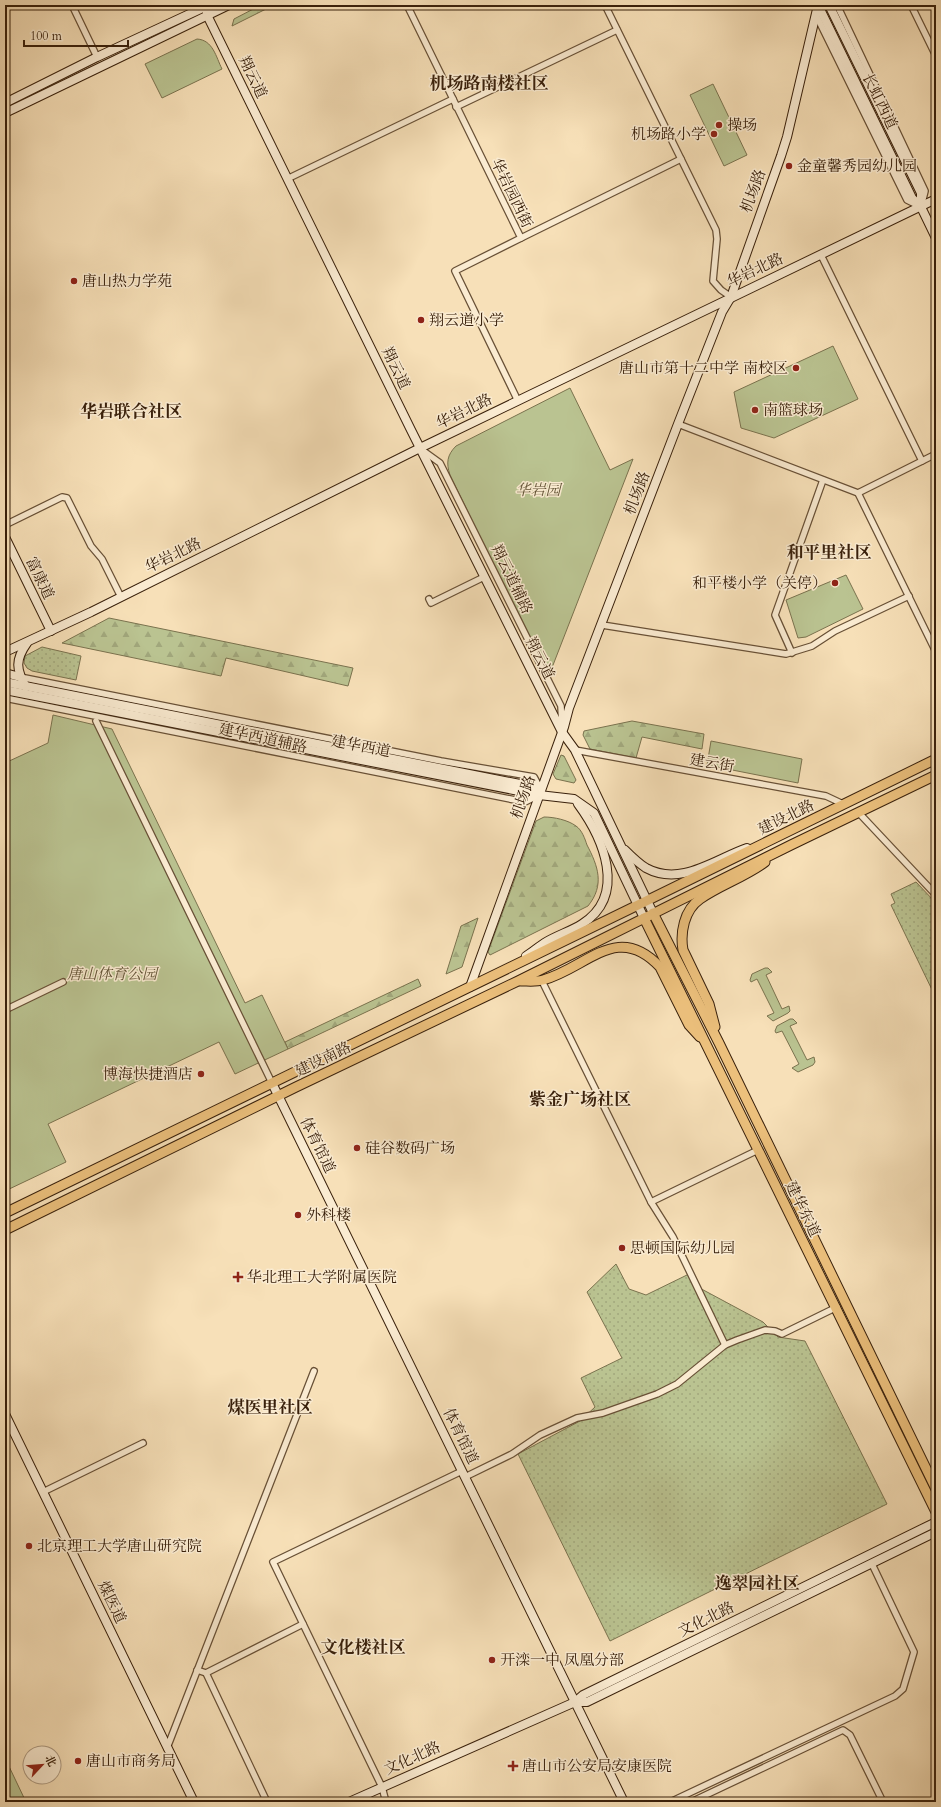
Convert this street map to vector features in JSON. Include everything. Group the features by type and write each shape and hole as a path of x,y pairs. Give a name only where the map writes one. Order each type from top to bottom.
{"main road":[{"name":"建设北路","path":"647,900 936,759"},
{"name":"建设北路","path":"653,913 936,775"},
{"path":"719,1044 709,1004 683,950 681,941 684,923 688,914 698,900 755,870 791,845"},
{"name":"建设南路","path":"5,1213 638,906 647,900"},
{"name":"建设南路","path":"5,1230 278,1096 518,981 653,913"},
{"name":"建华东道","path":"653,913 719,1044 936,1489"},
{"name":"建华东道","path":"644,918 837,1307 936,1512"},
{"path":"518,981 542,980 611,948 625,947 637,951 653,960 660,967 689,1025 709,1048"}],"street":[{"path":"72,5 97,57"},
{"path":"5,103 198,7 208,5"},
{"name":"翔云道","path":"207,15 208,5"},
{"path":"5,113 229,5"},
{"name":"华岩园西街","path":"407,5 521,238 455,270 518,401"},
{"path":"605,5 716,230 717,239 713,281 731,297"},
{"name":"长虹西道","path":"818,5 912,198 921,207 936,238"},
{"name":"机场路","path":"470,987 562,732 569,708 722,312 731,297 788,137 818,5"},
{"name":"长虹西道","path":"829,5 921,193 921,207"},
{"path":"816,14 907,200 921,207 925,190 837,5"},
{"path":"911,5 936,56"},
{"name":"翔云道","path":"198,7 207,15 484,577 562,732 575,750"},
{"path":"456,107 617,30"},
{"path":"288,179 453,99"},
{"path":"521,238 681,159"},
{"name":"华岩北路","path":"5,652 51,631 420,448 936,199"},
{"path":"821,255 922,461"},
{"path":"678,424 858,493 936,652"},
{"name":"翔云道辅路","path":"420,448 440,463 561,706 562,732"},
{"path":"858,493 936,454"},
{"path":"792,653 775,615 823,480"},
{"path":"5,525 62,497 67,498 91,546 102,559 120,597"},
{"name":"富康道","path":"5,537 51,631"},
{"path":"428,599 431,603 484,577"},
{"path":"602,624 766,652 786,654 812,646 835,631 909,596"},
{"path":"26,687 20,677 18,667 19,654 28,642"},
{"path":"5,673 20,677"},
{"name":"建华西道辅路","path":"5,698 525,802 540,792 534,777 440,761 20,677"},
{"name":"建华西道","path":"5,682 552,795 574,798"},
{"name":"建华西道","path":"5,690 540,792"},
{"path":"96,721 272,1083"},
{"path":"556,748 564,747 575,750 653,913"},
{"name":"建云街","path":"575,750 826,796 843,804"},
{"path":"547,771 546,783 552,795"},
{"path":"574,798 594,814 644,918"},
{"path":"514,966 546,942 583,923 599,907 606,894 608,874 603,849 588,818 574,798"},
{"path":"858,812 936,895"},
{"path":"621,847 644,867 654,872 674,876 688,873 735,852 778,836"},
{"path":"542,980 651,1202 673,1237 726,1345"},
{"path":"5,1010 63,982"},
{"name":"体育馆道","path":"272,1083 624,1802"},
{"path":"651,1202 758,1150"},
{"path":"386,1802 382,1787 273,1562 464,1474 512,1454 540,1435 577,1418 603,1413 657,1394 690,1374 726,1345 765,1330 775,1331 782,1334 837,1307"},
{"path":"167,1748 314,1371"},
{"name":"煤医道","path":"5,1414 194,1802"},
{"path":"43,1492 143,1443"},
{"name":"文化北路","path":"349,1802 575,1702 583,1695 936,1522"},
{"name":"文化北路","path":"575,1702 587,1702 936,1532"},
{"path":"670,1802 895,1696 903,1689 914,1652 872,1564"},
{"path":"206,1673 303,1624"},
{"path":"198,1670 206,1673 267,1802"},
{"path":"691,1802 843,1730 850,1735 883,1802"}],"green space":[{"path":"261,5 274,5 232,26 234,19"},
{"path":"197,39 207,42 216,54 222,69 162,98 145,64"},
{"name":"操场","path":"713,84 747,155 724,166 690,95"},
{"path":"833,346 858,399 774,438 741,428 734,392"},
{"name":"华岩园","path":"570,388 610,470 633,459 548,678 450,475 448,459 456,446"},
{"path":"846,575 863,609 806,637 798,638 786,600"},
{"path":"109,618 353,668 348,686 226,658 221,676 62,643"},
{"path":"42,647 81,656 76,680 32,671 27,668 24,663 25,656"},
{"name":"唐山体育公园","path":"53,715 112,729 245,1003 262,995 288,1049 235,1074 219,1042 48,1124 66,1162 5,1191 5,763 48,743"},
{"path":"632,721 704,734 702,749 642,737 636,758 590,749 583,735 584,731"},
{"path":"711,741 802,759 798,783 707,765"},
{"path":"561,755 564,756 576,780 574,783 556,779 553,774"},
{"path":"544,817 556,818 565,821 573,824 580,830 597,868 597,891 588,906 490,955 488,952 536,821"},
{"path":"916,882 936,903 936,998 891,905 895,903 891,894"},
{"path":"478,918 462,967 446,974 461,926"},
{"path":"768,968 772,972 766,975 782,1009 789,1006 790,1011 773,1021 767,1016 774,1013 757,979 751,982 750,980 752,974"},
{"path":"418,979 421,986 288,1049 285,1042"},
{"path":"790,1019 793,1019 797,1023 790,1026 807,1060 814,1057 815,1062 813,1065 798,1072 792,1068 799,1064 782,1031 776,1033 775,1031 777,1026"},
{"path":"616,1264 629,1289 646,1295 689,1274 694,1285 763,1322 778,1337 805,1341 887,1504 610,1641 518,1454 580,1421 595,1407 581,1378 622,1358 587,1292"},
{"path":"5,1758 26,1802 5,1802"}],"place":[{"name":"操场","path":"719,125"},
{"name":"机场路小学","path":"714,134"},
{"name":"金童馨秀园幼儿园","path":"789,166"},
{"name":"唐山热力学苑","path":"74,281"},
{"name":"翔云道小学","path":"421,320"},
{"name":"唐山市第十二中学 南校区","path":"796,368"},
{"name":"南篮球场","path":"755,410"},
{"name":"和平楼小学（关停）","path":"835,583"},
{"name":"博海快捷酒店","path":"201,1074"},
{"name":"硅谷数码广场","path":"357,1148"},
{"name":"外科楼","path":"298,1215"},
{"name":"思顿国际幼儿园","path":"622,1248"},
{"name":"华北理工大学附属医院","path":"238,1277"},
{"name":"北京理工大学唐山研究院","path":"29,1546"},
{"name":"开滦一中 凤凰分部","path":"492,1660"},
{"name":"唐山市商务局","path":"78,1761"},
{"name":"唐山市公安局安康医院","path":"513,1766"}],"district":[{"name":"机场路南楼社区","path":"489,83"},
{"name":"华岩联合社区","path":"131,411"},
{"name":"和平里社区","path":"829,552"},
{"name":"紫金广场社区","path":"580,1099"},
{"name":"煤医里社区","path":"270,1407"},
{"name":"逸翠园社区","path":"757,1583"},
{"name":"文化楼社区","path":"363,1647"}]}
